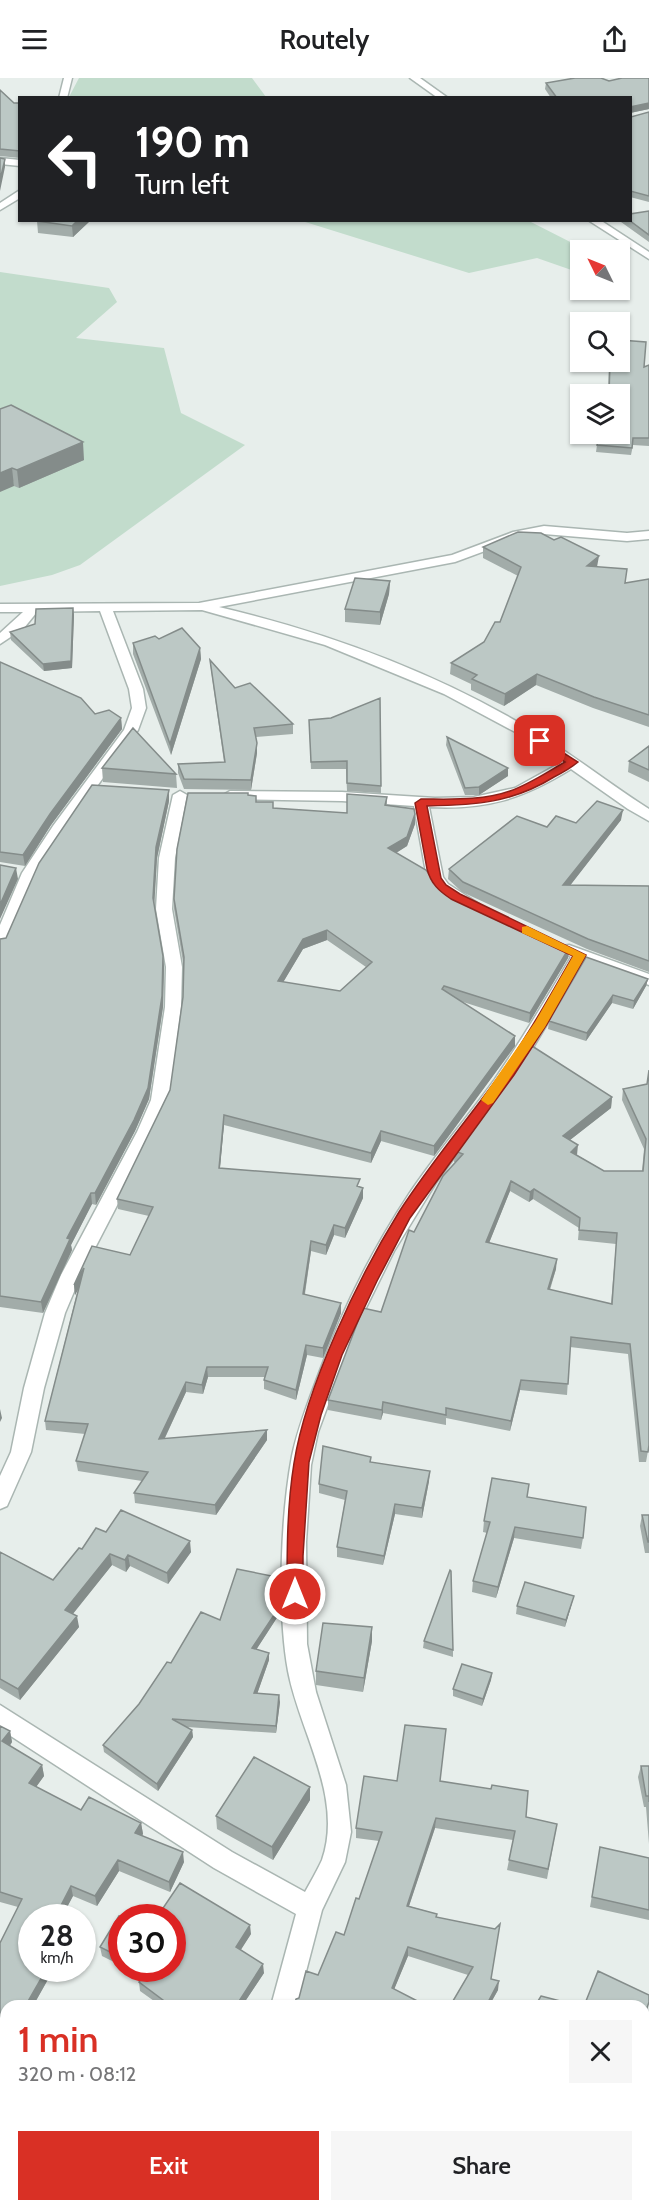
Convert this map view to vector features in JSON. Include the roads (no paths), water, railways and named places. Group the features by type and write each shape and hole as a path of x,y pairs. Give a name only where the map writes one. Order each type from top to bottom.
{"street":[{"path":"64,96 68,78"},
{"path":"414,78 442,96"},
{"path":"0,162 18,163"},
{"path":"0,207 18,194"},
{"path":"596,222 649,256"},
{"path":"0,608 199,607 455,558 517,535 544,530 627,537 649,535"},
{"path":"0,944 30,873 58,829 96,788 132,730 139,708 136,688 105,606"},
{"path":"0,640 19,625 34,607"},
{"path":"199,607 296,630 404,670 514,726 572,762 649,816"},
{"path":"216,795 357,797 421,803 479,801 512,794 533,786 572,762"},
{"path":"0,1500 21,1452 34,1388 55,1312 71,1275 146,1132 160,1100 173,1007 174,967 164,909 167,858 180,795"},
{"path":"421,803 435,878 455,897 485,911"},
{"path":"10,870 30,873"},
{"path":"559,945 649,980"},
{"path":"286,2000 310,1908 334,1860 339,1839 340,1818 337,1792 299,1670 295,1614 295,1556 302,1462 313,1415 334,1355 369,1281 405,1215 509,1072 541,1024 580,955"},
{"path":"0,1716 223,1860 310,1908"}]}
